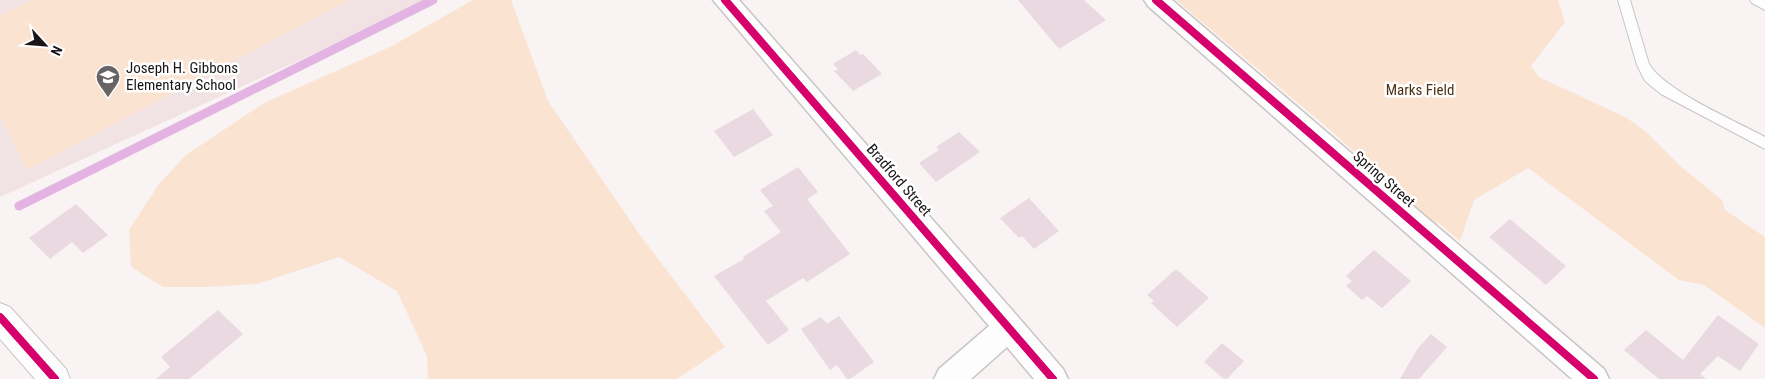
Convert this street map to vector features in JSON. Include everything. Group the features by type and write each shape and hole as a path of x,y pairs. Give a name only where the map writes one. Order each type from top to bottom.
{"street":[{"name":"Spring Street","path":"1156,0 1594,379"},
{"name":"Bradford Street","path":"733,2 1053,379"},
{"path":"0,317 55,379"},
{"path":"949,379 1009,327"}],"lane":[{"path":"1624,0 1643,65 1650,77 1666,90 1765,143"},
{"path":"1756,0 1765,5"}],"shaded area":[{"name":"Joseph H. Gibbons Elementary School","path":"0,0 431,0 0,197"}],"green space":[{"name":"Joseph H. Gibbons Elementary School","path":"32,0 349,0 27,170 0,115 0,15"},
{"path":"473,0 511,0 548,101 640,235 725,347 677,379 428,379 427,356 397,291 339,257 257,284 205,287 163,287 131,267 129,230 159,184 186,155 264,103 390,47"},
{"name":"Marks Field","path":"1176,0 1558,0 1565,22 1531,66 1539,77 1627,118 1646,132 1680,166 1722,200 1725,210 1765,237 1765,328 1704,285 1679,280 1528,168 1474,200 1460,241 1438,222 1434,224 1329,129"}],"building":[{"path":"1018,0 1084,0 1106,20 1059,49"},
{"path":"856,50 860,55 863,54 882,74 853,91 834,71 838,69 833,64"},
{"path":"753,109 773,135 734,157 714,131"},
{"path":"959,132 980,152 936,182 919,163 939,150 936,147"},
{"path":"798,167 818,192 807,199 850,254 807,282 803,278 766,301 789,330 768,345 714,276 744,259 743,257 781,232 764,211 773,206 760,190"},
{"path":"1029,198 1059,231 1034,249 1022,236 1019,238 1000,218"},
{"path":"76,204 108,235 83,253 72,242 50,259 29,238"},
{"path":"1510,219 1566,266 1546,285 1489,237"},
{"path":"1374,250 1411,281 1382,308 1367,296 1362,300 1346,286 1352,281 1346,276"},
{"path":"1176,269 1209,298 1177,327 1151,303 1154,301 1147,295"},
{"path":"218,310 243,334 189,379 156,379 170,367 161,357"},
{"path":"1718,315 1759,344 1740,371 1718,356 1700,374 1706,379 1659,379 1624,350 1646,330 1683,360"},
{"path":"839,316 874,362 850,379 847,379 837,365 830,370 801,329 821,317 827,324"},
{"path":"1431,334 1447,347 1419,379 1400,379 1418,348"},
{"path":"1222,343 1244,361 1227,379 1224,379 1204,362"}],"waterway":[{"path":"19,206 433,0"}],"cycle path":[{"path":"725,0 1053,379"},
{"path":"1156,0 1594,379"},
{"path":"0,317 55,379"}],"place":[{"name":"Joseph H. Gibbons Elementary School","path":"108,98"}]}
